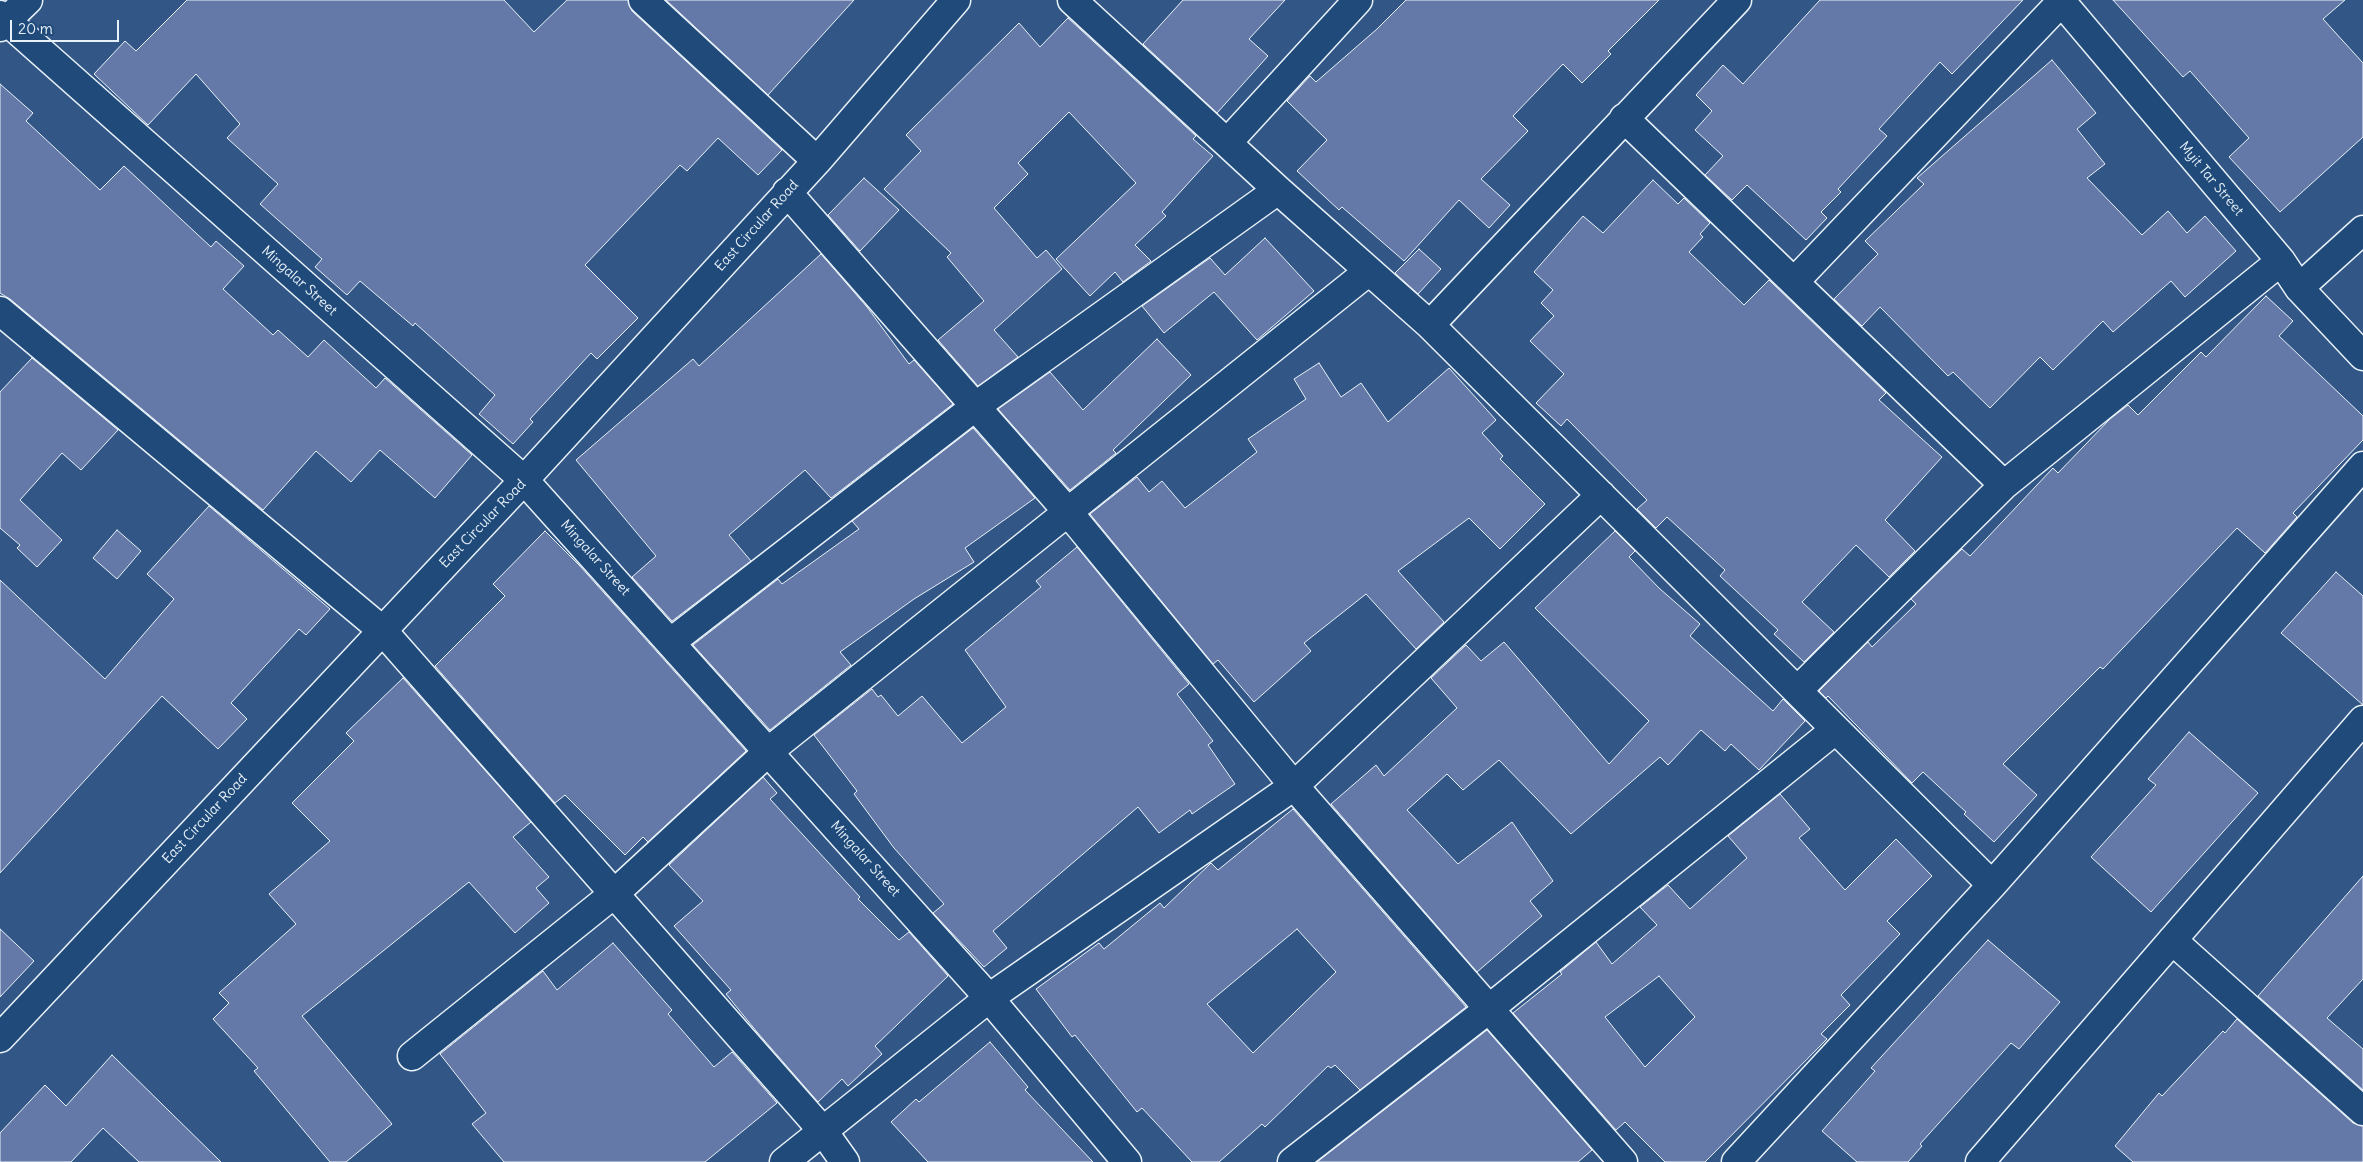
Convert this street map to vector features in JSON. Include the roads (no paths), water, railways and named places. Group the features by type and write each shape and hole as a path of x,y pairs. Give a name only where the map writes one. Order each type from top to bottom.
{"street":[{"path":"2,21 28,0"},
{"path":"643,0 817,161"},
{"name":"East Circular Road","path":"0,1038 524,480 817,161 956,0"},
{"path":"1072,0 1278,190 1430,325 1992,885"},
{"path":"1227,143 1358,0"},
{"path":"1430,325 1736,0"},
{"path":"1794,282 2062,1"},
{"name":"Myit Tar Street","path":"2062,1 2281,261 2299,288 2363,356"},
{"name":"Mingalar Street","path":"2,21 524,480 989,998 1127,1162"},
{"path":"1624,118 2004,485"},
{"path":"671,642 976,406 1278,190"},
{"path":"787,192 1068,512 1294,786 1490,1008 1622,1162"},
{"path":"2299,288 2363,230"},
{"path":"1798,690 2004,485 2281,261"},
{"path":"412,1056 615,893 769,751 1369,271"},
{"path":"0,311 382,630 615,893 823,1132 845,1162"},
{"path":"1736,1162 1992,885 2363,466"},
{"path":"784,1162 989,998 1294,786 1601,495"},
{"path":"1980,1162 2363,720"},
{"path":"1292,1162 1490,1008 1835,730"},
{"path":"2172,940 2363,1110"}]}
